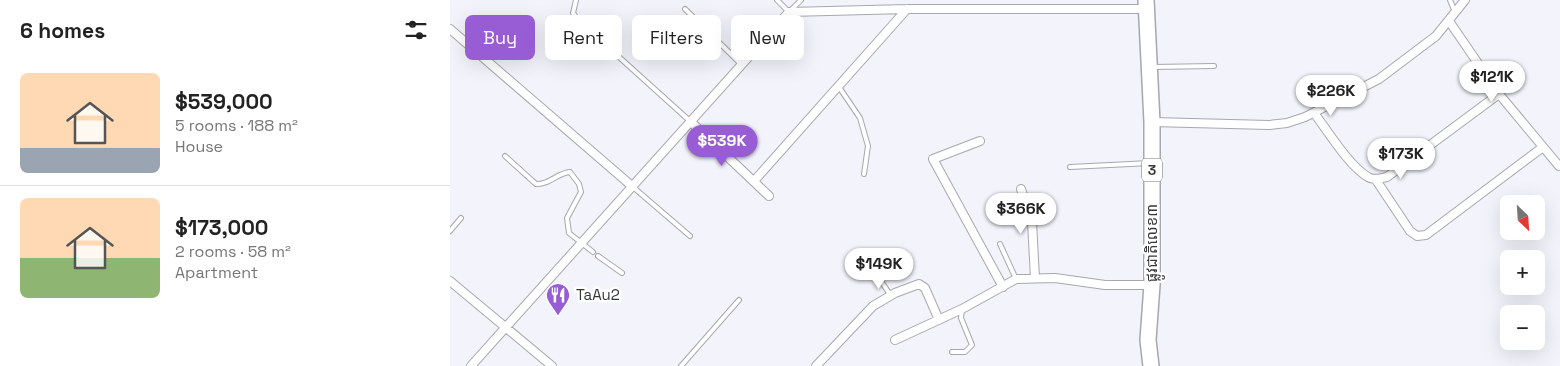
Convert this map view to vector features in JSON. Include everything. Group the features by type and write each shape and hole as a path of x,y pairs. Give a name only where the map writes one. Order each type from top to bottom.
{"highway":[{"name":"ផ្លូវជាតិលេខ៣","path":"1146,5 1152,122 1152,286 1148,340 1151,366"}],"street":[{"path":"1152,122 1269,125 1287,123 1314,113 1394,69 1436,36 1465,0"},
{"path":"471,366 634,187 789,12 1146,5"},
{"path":"754,181 820,105 840,87 907,9"},
{"path":"1449,21 1499,94 1559,166"},
{"path":"450,29 634,187"},
{"path":"1314,113 1352,161 1368,178 1376,180 1387,177 1499,94"},
{"path":"691,122 769,196"},
{"path":"980,141 933,159 1003,287"},
{"path":"1376,180 1410,231 1417,236 1426,235 1543,147"},
{"path":"1020,189 1032,222 1035,278"},
{"path":"895,340 962,309 1016,279 1055,278 1105,285 1152,286"},
{"path":"450,282 552,366"},
{"path":"816,366 873,306 891,296 922,284 939,320"}],"lane":[{"path":"576,0 573,14 578,20 691,122"},
{"path":"777,0 789,12 801,0"},
{"path":"1450,0 1455,13"},
{"path":"684,10 742,65"},
{"path":"1149,67 1214,66"},
{"path":"840,87 860,118 868,146 864,174"},
{"path":"505,156 536,184 547,183 562,173 570,172 579,184 581,192 567,218 569,233 593,252"},
{"path":"1070,167 1152,162"},
{"path":"634,187 690,236"},
{"path":"450,231 461,218"},
{"path":"1000,244 1016,279"},
{"path":"856,254 873,270 891,296"},
{"path":"598,256 622,273"},
{"path":"681,366 738,300"},
{"path":"952,352 965,352 972,345 962,318 962,309"}],"place":[{"name":"TaAu2","path":"558,316"}]}
